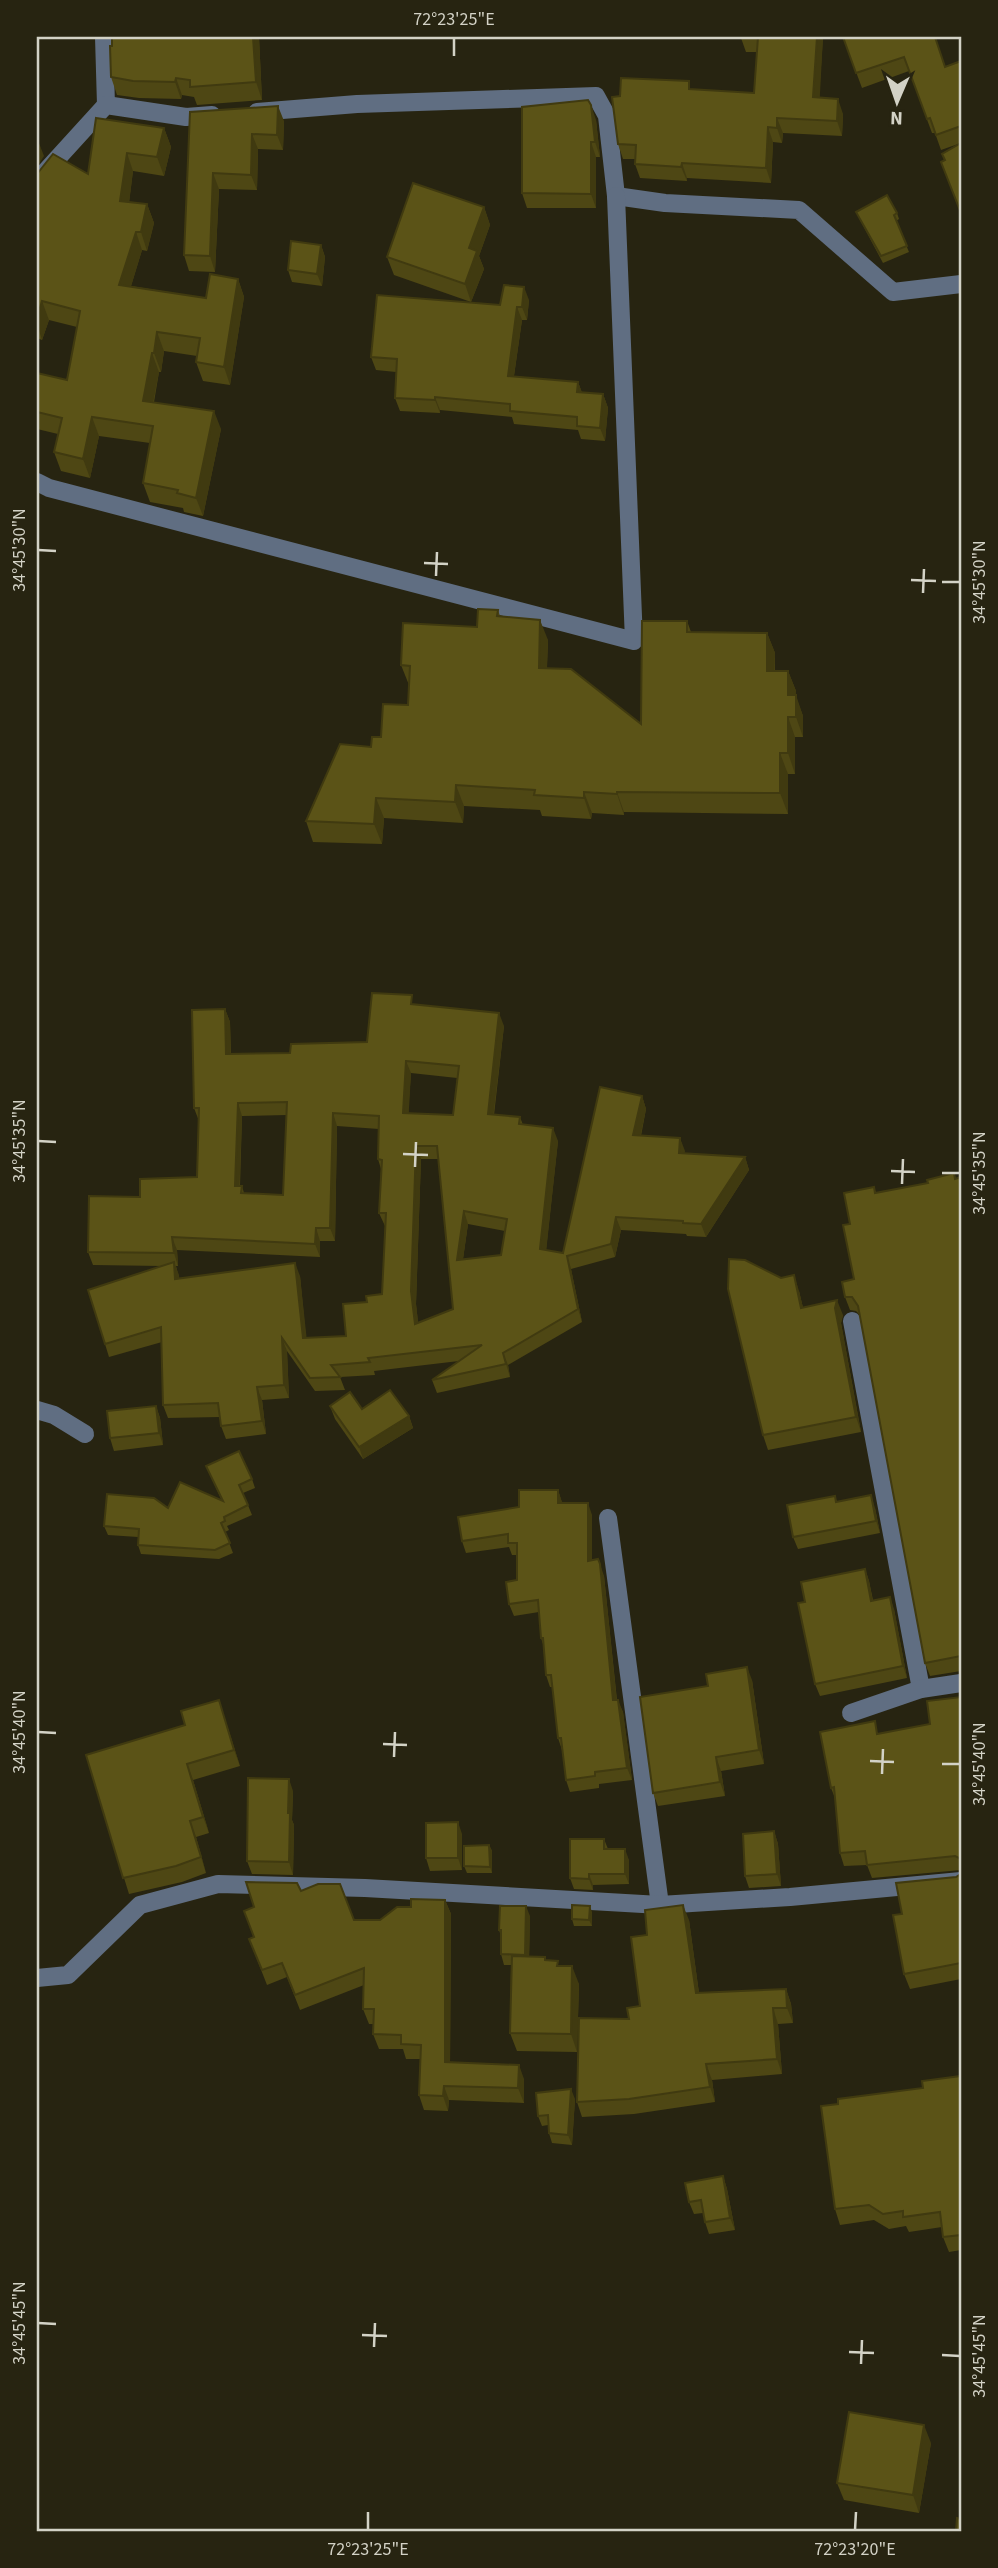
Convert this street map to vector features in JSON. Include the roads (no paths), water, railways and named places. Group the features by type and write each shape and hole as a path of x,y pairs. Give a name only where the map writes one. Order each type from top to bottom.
{"street":[{"path":"37,184 106,105 104,37"},
{"path":"37,482 48,488 634,641 617,195 607,116 596,96 357,104 186,117 106,105"},
{"path":"617,195 665,203 799,210 893,292 961,284"},
{"path":"852,1321 921,1689"},
{"path":"37,1410 54,1415 85,1434"},
{"path":"607,1518 660,1905"},
{"path":"851,1713 921,1689 961,1683"},
{"path":"37,1978 68,1975 139,1905 218,1884 365,1888 660,1905 790,1897 961,1881"}]}
